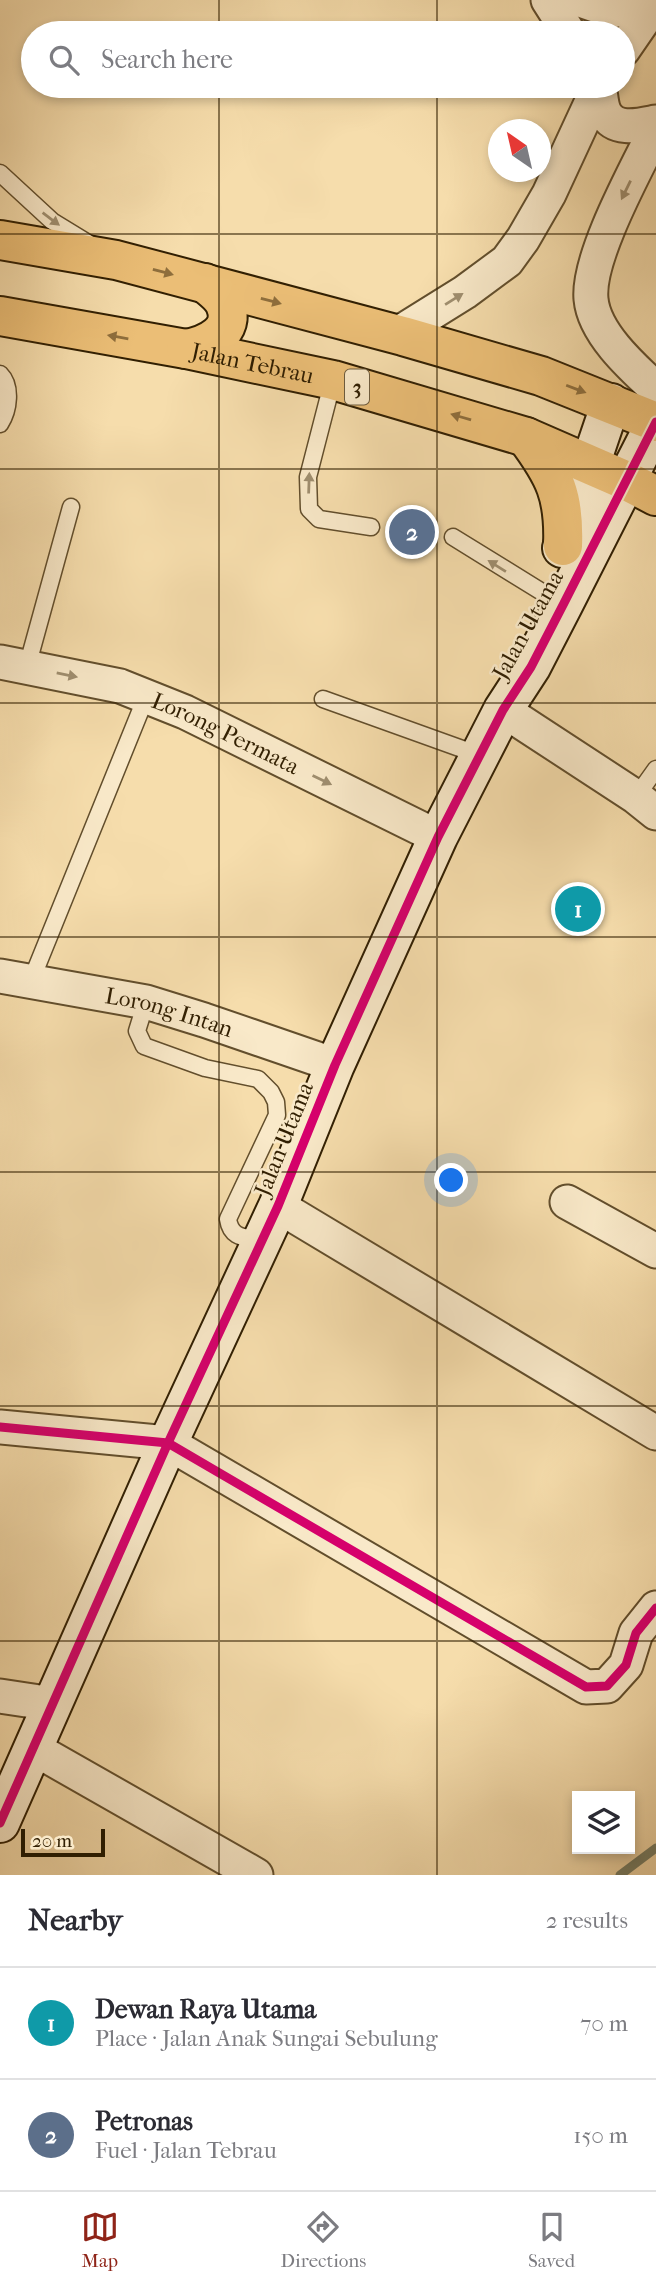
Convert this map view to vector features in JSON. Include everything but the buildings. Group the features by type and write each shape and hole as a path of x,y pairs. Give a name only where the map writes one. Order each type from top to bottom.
{"highway":[{"path":"0,240 116,260 396,335 541,376 656,422"},
{"path":"186,349 203,346 216,338 225,327 225,304 205,283"},
{"name":"Jalan Tebrau","path":"0,316 186,349 333,380 526,437 642,488"},
{"path":"526,437 546,464 558,489 565,516 563,546"}],"street":[{"path":"548,0 561,21"},
{"path":"580,0 612,12 651,0"},
{"path":"635,33 656,2"},
{"path":"396,335 465,292 507,261 550,194 594,98"},
{"path":"602,98 605,113 615,123 635,127 656,122"},
{"path":"656,129 608,230 593,277 591,300 601,327 622,358 656,389"},
{"name":"Jalan Utama","path":"552,599 563,546 611,403"},
{"name":"Jalan Utama","path":"0,1823 278,1206 335,1065 439,837 503,710 514,657 552,599 642,488 656,422"},
{"name":"Lorong Permata","path":"13,664 120,686 185,712 439,837"},
{"path":"503,710 646,805"},
{"name":"Lorong Intan","path":"15,979 146,1002 335,1065"},
{"path":"567,1202 656,1251"},
{"path":"278,1206 656,1433"},
{"path":"0,1427 169,1443 586,1687 607,1686 626,1665 636,1633 656,1608"},
{"path":"0,1696 53,1704"},
{"path":"33,1748 256,1875"}],"lane":[{"path":"0,173 52,221 116,260"},
{"path":"0,374 8,389 4,417 0,424"},
{"path":"333,380 308,477 309,509 319,519 371,527"},
{"path":"13,664 71,506"},
{"path":"453,537 552,599"},
{"path":"15,979 146,697"},
{"path":"323,699 479,755"},
{"path":"646,805 656,769"},
{"path":"146,1002 137,1031 144,1045 205,1068 258,1079 271,1092 276,1102 277,1115 228,1219 229,1230 234,1235 262,1241"}],"waterway":[{"path":"620,1875 656,1848"}],"cycle path":[{"path":"0,1823 168,1443 278,1206 335,1065 438,837 503,710 531,667 656,422"},
{"path":"0,1427 168,1443 586,1687 607,1686 626,1665 636,1633 656,1608"}],"place":[{"name":"Petronas","path":"412,532"},
{"name":"Dewan Raya Utama","path":"578,909"}]}
